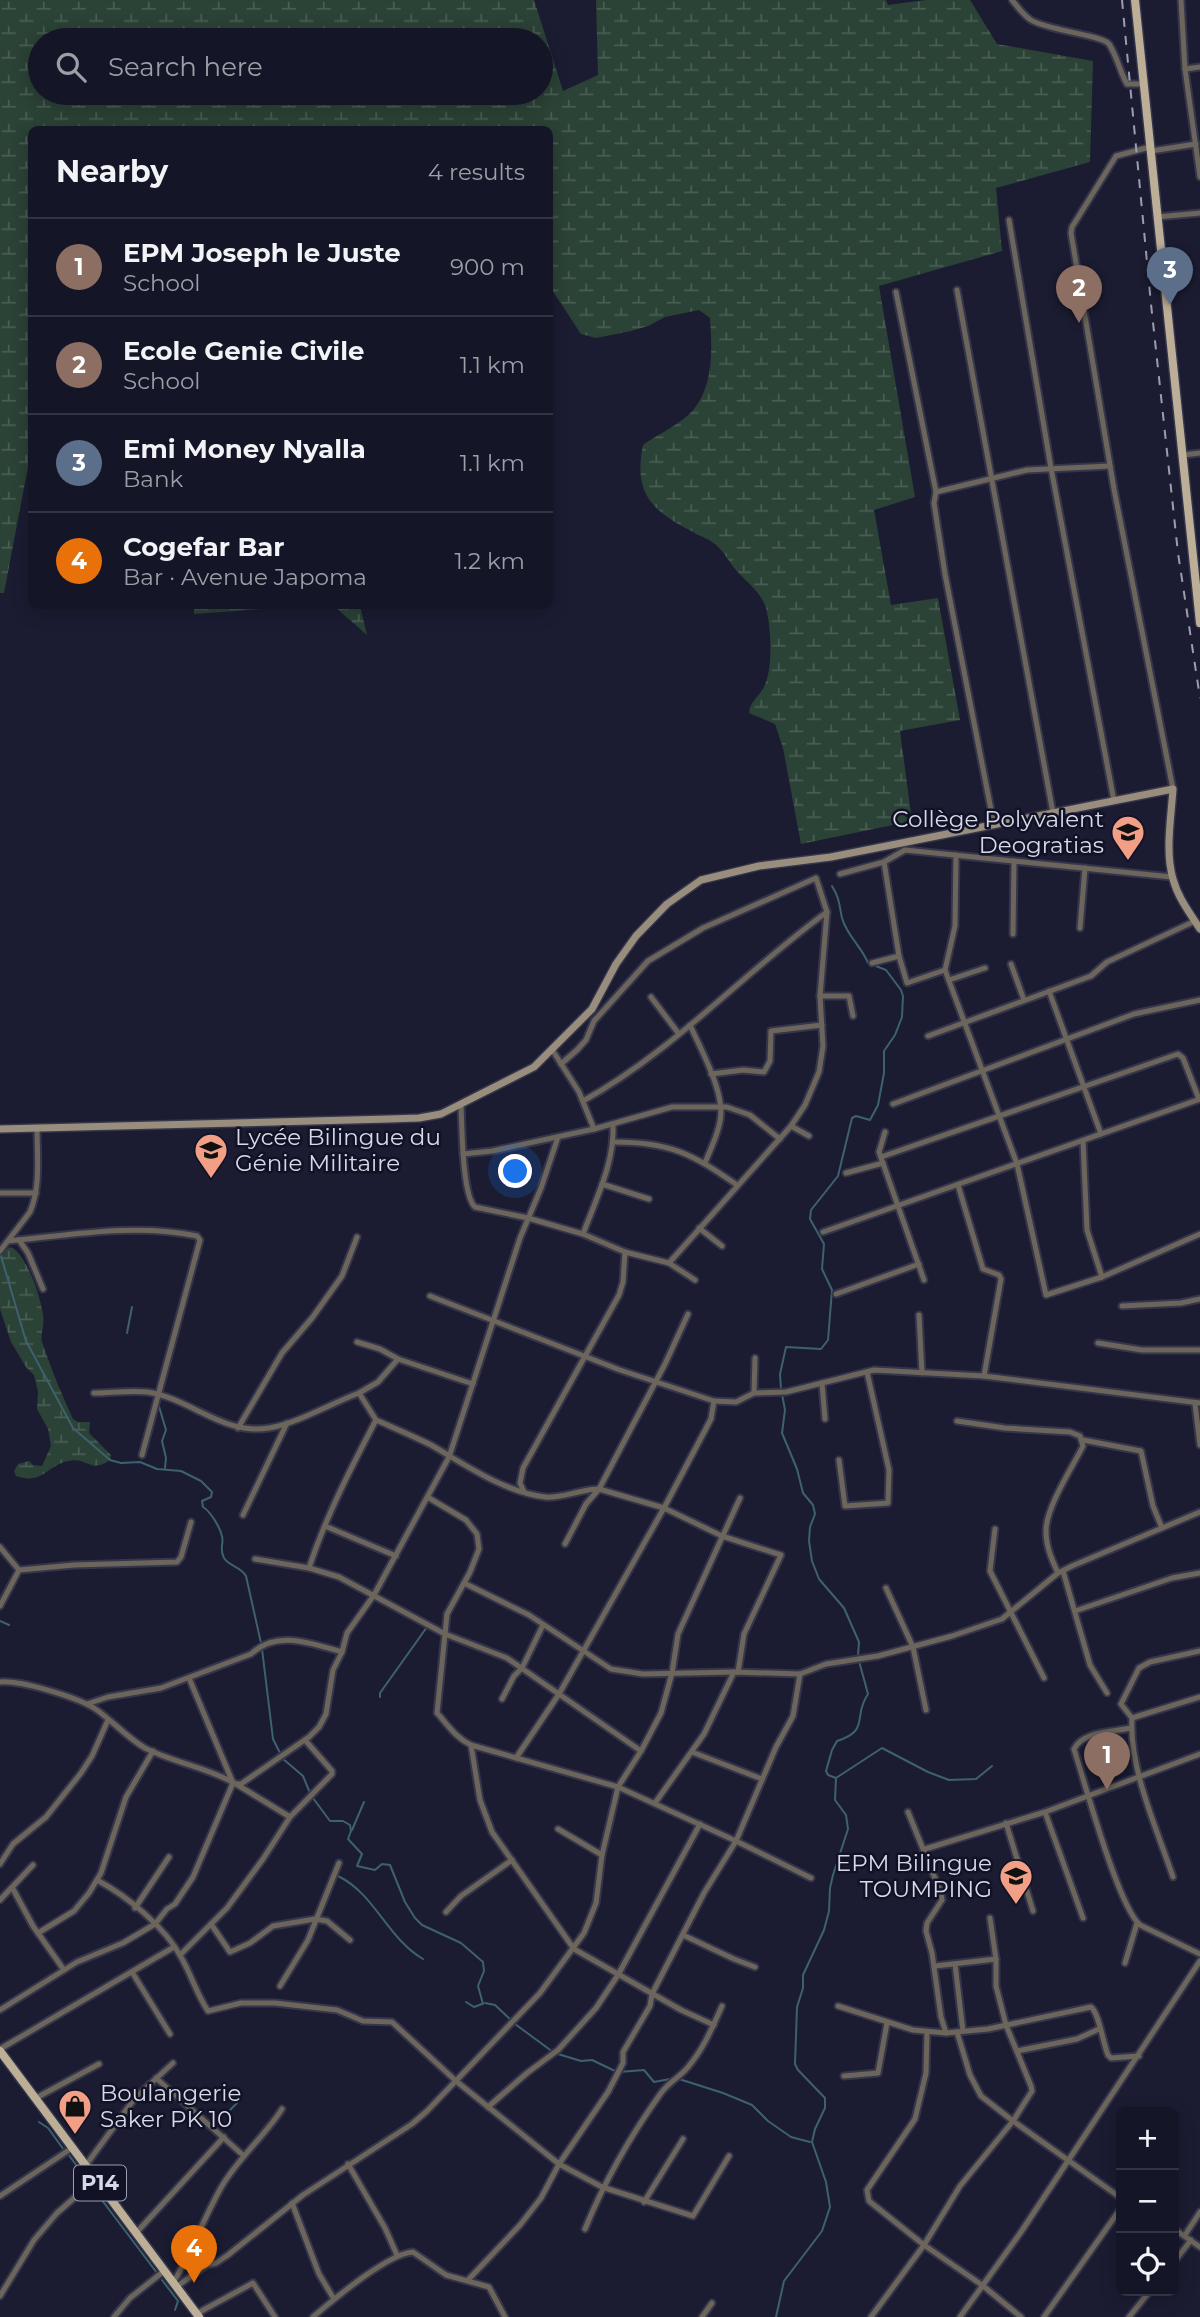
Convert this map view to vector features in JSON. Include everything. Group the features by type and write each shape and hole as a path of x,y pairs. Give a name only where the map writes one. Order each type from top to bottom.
{"main road":[{"path":"1135,0 1200,623"},
{"path":"0,1129 419,1118 441,1114 523,1074 553,1051 592,1009 616,964 636,936 673,899 701,880 759,866 831,857 1172,789 1172,877 1200,929"},
{"name":"P14","path":"0,2050 198,2315"}],"street":[{"path":"1012,0 1025,16 1035,23 1108,42 1126,85 1143,84"},
{"path":"1181,0 1185,69 1200,177"},
{"path":"1185,69 1200,67"},
{"path":"1172,789 1110,466 1072,227 1116,156 1196,144"},
{"path":"1157,217 1200,214"},
{"path":"1009,220 1051,468 1114,801"},
{"path":"957,290 1053,813"},
{"path":"896,292 936,492 934,503 945,574 994,825"},
{"path":"1183,455 1200,453"},
{"path":"936,492 1027,470 1110,466"},
{"path":"840,874 884,862 905,850 1172,877"},
{"path":"956,855 955,926 945,970 1017,1164 1046,1296 1102,1277 1200,1234"},
{"path":"1013,934 1014,861"},
{"path":"884,862 906,983 945,970"},
{"path":"1080,928 1085,869"},
{"path":"561,1064 586,1040 594,1021 644,965 703,928 816,878 827,912 820,996 823,1046 819,1072 805,1105 791,1126 669,1263"},
{"path":"583,1101 603,1090 690,1026 827,912"},
{"path":"928,1036 1091,976 1107,962 1195,921"},
{"path":"872,963 899,956"},
{"path":"1011,964 1024,1000"},
{"path":"949,980 985,968"},
{"path":"1049,991 1101,1134"},
{"path":"820,996 849,996 853,1016"},
{"path":"651,997 679,1034"},
{"path":"893,1104 1134,1014 1200,1000"},
{"path":"711,1074 743,1070 764,1072 770,1061 771,1031 822,1025"},
{"path":"690,1026 711,1074 721,1107 720,1120 705,1163"},
{"path":"553,1051 583,1101 594,1129"},
{"path":"823,1232 1200,1099 1183,1059 1178,1054 846,1173"},
{"path":"461,1105 463,1154 471,1203 475,1207 528,1218 583,1234 625,1252 669,1263 695,1280"},
{"path":"463,1154 492,1152 614,1124 672,1107 727,1107 750,1115 780,1139"},
{"path":"583,1234 614,1142 614,1124"},
{"path":"791,1126 809,1136"},
{"path":"0,1251 30,1212 36,1193 37,1128"},
{"path":"884,1132 879,1152 924,1280"},
{"path":"0,2010 64,1970 123,1944 155,1924 175,1903 193,1877 234,1784 273,1763 319,1727 326,1714 333,1670 342,1652 346,1633 374,1595 449,1457 528,1218 558,1137"},
{"path":"1083,1140 1087,1230 1102,1277"},
{"path":"614,1142 644,1142 670,1147 705,1163 737,1185"},
{"path":"602,1184 649,1199"},
{"path":"958,1185 983,1269 1000,1277 984,1376"},
{"path":"0,1193 36,1193"},
{"path":"699,1228 722,1246"},
{"path":"8,1241 112,1231 168,1230 197,1236 200,1244 142,1455"},
{"path":"238,1428 282,1353 312,1318 342,1276 357,1237"},
{"path":"19,1240 28,1253 43,1289"},
{"path":"524,1492 520,1483 523,1468 619,1295 623,1282 625,1252"},
{"path":"836,1294 919,1265"},
{"path":"430,1296 585,1357 714,1401 736,1402 754,1393 786,1392 867,1371 984,1376 1198,1404 1200,1445"},
{"path":"1122,1306 1181,1303 1200,1299"},
{"path":"565,1544 586,1503 598,1489 688,1314"},
{"path":"919,1315 922,1373"},
{"path":"357,1342 473,1384"},
{"path":"1098,1343 1142,1350 1200,1350"},
{"path":"754,1393 755,1358"},
{"path":"94,1393 148,1392 238,1428 271,1428 359,1393 378,1382 398,1359"},
{"path":"839,1460 845,1506 888,1503 889,1470 867,1371"},
{"path":"822,1383 825,1419"},
{"path":"359,1393 376,1420 524,1492 552,1497 583,1489 598,1489 664,1508 722,1536 781,1555 744,1634 736,1672 692,1752 656,1803"},
{"path":"516,1758 584,1652 664,1508 711,1419 714,1401"},
{"path":"309,1568 344,1480 376,1420"},
{"path":"957,1421 1004,1428 1070,1432 1083,1440 1142,1451 1153,1506 1162,1528"},
{"path":"243,1515 287,1423"},
{"path":"1083,1440 1083,1446 1050,1512 1046,1529 1048,1548 1075,1611 1090,1665 1107,1693"},
{"path":"429,1498 461,1516 477,1534 479,1549 464,1583 449,1607 437,1713 463,1741 618,1787 811,1878"},
{"path":"174,2285 228,2255 292,2203 412,2124 516,2020 574,1949 584,1933 596,1903 618,1787 661,1713 673,1673 678,1634 740,1498"},
{"path":"464,1583 529,1615 611,1669 633,1674 800,1674 825,1664 866,1659 912,1647 1002,1619 1060,1572 1200,1512"},
{"path":"19,1570 74,1565 177,1562 181,1557 191,1522"},
{"path":"325,1526 396,1556"},
{"path":"995,1529 990,1571 1044,1678"},
{"path":"0,1547 19,1570"},
{"path":"255,1559 309,1568 339,1577 445,1634 507,1658 641,1751"},
{"path":"0,1606 19,1570"},
{"path":"1075,1611 1172,1578 1200,1573"},
{"path":"886,1588 912,1647 926,1710"},
{"path":"502,1699 513,1676 522,1668 542,1625"},
{"path":"87,1704 108,1697 161,1688 251,1654 263,1646 293,1639 342,1652"},
{"path":"1173,1877 1139,1777 1131,1728 1132,1718 1121,1704 1139,1668 1150,1662 1200,1651"},
{"path":"467,2280 529,2213 608,2092 623,2063 623,2052 650,2006 652,1994 704,1894 736,1841 793,1716 800,1674"},
{"path":"189,1678 234,1784"},
{"path":"0,1682 30,1685 87,1704 139,1744 207,1769 290,1817"},
{"path":"1132,1718 1200,1698"},
{"path":"0,1864 13,1844 46,1817 74,1783 92,1756 108,1720"},
{"path":"1131,1728 1085,1737 1075,1747 1115,1876 1137,1923 1200,1954"},
{"path":"180,1955 237,1896 290,1817 332,1773 305,1740"},
{"path":"471,1745 484,1812 492,1832 574,1949 652,1994 714,2025"},
{"path":"38,1933 74,1911 97,1880 127,1797 153,1751"},
{"path":"692,1752 762,1779"},
{"path":"925,1849 1045,1812 1200,1754"},
{"path":"908,1812 925,1849 942,1900 927,1923 926,1931 946,2033"},
{"path":"1045,1812 1083,1918"},
{"path":"1006,1823 1033,1911"},
{"path":"488,2107 558,2050 585,2022 618,1975 700,1824"},
{"path":"558,1829 603,1855"},
{"path":"135,1908 169,1857"},
{"path":"446,1912 467,1892 512,1860"},
{"path":"280,1986 308,1940 339,1863"},
{"path":"0,1900 33,1865"},
{"path":"97,1880 113,1888 155,1924 180,1955 208,2011 241,2003 275,2003 337,2010 363,2021 388,2021 395,2024 456,2081 559,2164 602,2187 693,2216 729,2156"},
{"path":"13,1889 38,1933 64,1970"},
{"path":"871,2317 924,2245 960,2186 1013,2121 1032,2091 1006,2025 996,1986 996,1959 990,1918"},
{"path":"211,1924 230,1952 250,1943 273,1926 315,1919 327,1921 350,1940"},
{"path":"1125,1963 1137,1923"},
{"path":"683,1934 755,1967"},
{"path":"0,2050 174,1947"},
{"path":"934,1966 996,1959"},
{"path":"960,2317 1021,2232 1200,1961"},
{"path":"956,1964 960,2032 970,2076 981,2096 1116,2194"},
{"path":"132,1972 170,2034"},
{"path":"585,2229 602,2187 654,2102 668,2082 685,2070 696,2056 722,2006"},
{"path":"838,2007 887,2023 927,2032 946,2033 1006,2025 1091,2007 1098,2017 1108,2055 1111,2058 1139,2056"},
{"path":"844,2076 878,2073 887,2023"},
{"path":"1017,2051 1077,2039 1099,2029"},
{"path":"927,2032 926,2073 915,2119 867,2190 869,2201 1021,2317"},
{"path":"86,2165 135,2098 173,2063"},
{"path":"36,2098 99,2064"},
{"path":"156,2078 243,2156"},
{"path":"174,2285 223,2183 282,2109"},
{"path":"136,2233 224,2137"},
{"path":"644,2202 683,2138"},
{"path":"0,2196 72,2148"},
{"path":"348,2164 385,2228 397,2255"},
{"path":"0,2296 33,2241 57,2213 97,2178"},
{"path":"292,2203 319,2274 334,2299"},
{"path":"1185,2235 1200,2212"},
{"path":"1044,2317 1116,2215"},
{"path":"1179,2232 1200,2247"},
{"path":"1179,2256 1191,2240"},
{"path":"313,2317 397,2255 413,2252 446,2275 489,2287 505,2317"},
{"path":"114,2317 131,2298 164,2271"},
{"path":"198,2315 253,2283 275,2317"},
{"path":"1129,2317 1146,2296"},
{"path":"702,2317 712,2302"}],"green space":[{"path":"0,0 534,0 543,28 28,28 28,105 553,105 553,60 563,91 598,75 596,0 886,0 888,5 926,0 970,0 997,44 1093,61 1090,162 996,188 1002,251 879,286 915,497 874,510 891,605 938,598 960,720 900,731 912,821 801,844 783,748 775,724 749,713 764,687 769,671 770,640 765,605 759,594 716,545 657,508 644,489 641,476 643,445 690,414 701,399 710,365 710,318 699,310 665,317 631,331 596,338 581,334 553,292 553,126 28,126 28,467 4,593 0,593"},
{"path":"194,609 262,609 194,614"},
{"path":"337,609 361,609 367,635"},
{"path":"11,1247 28,1268 36,1288 42,1308 42,1342 73,1419 90,1422 89,1433 111,1455 110,1460 103,1464 98,1466 75,1460 61,1463 39,1477 16,1476 14,1471 18,1464 29,1461 33,1465 42,1466 51,1446 48,1429 37,1409 38,1392 34,1375 11,1342 0,1309 0,1256"}],"waterway":[{"path":"781,1389 780,1374 786,1347 821,1349 828,1340 832,1290 822,1269 824,1244 810,1219 811,1210 838,1176 852,1118 856,1116 870,1120 878,1105 884,1073 884,1051 895,1035 902,1017 901,990 886,970 868,963 844,924 838,898 832,886"},
{"path":"1,1256 26,1341 73,1428 110,1460 121,1463 140,1462 157,1469 181,1471 201,1481 212,1492 211,1497 202,1501 203,1507 221,1532 224,1558 246,1576 261,1643"},
{"path":"127,1333 132,1307"},
{"path":"782,1394 785,1410 782,1433 797,1469 803,1493 813,1505 815,1514 809,1541 812,1561 819,1579 844,1608 859,1642 858,1656"},
{"path":"158,1403 166,1430 162,1441 165,1468"},
{"path":"0,1621 9,1625"},
{"path":"380,1697 380,1693 427,1627"},
{"path":"262,1649 273,1739 280,1753"},
{"path":"836,1778 828,1775 826,1771 832,1750 837,1741 847,1737 858,1727 863,1702 868,1694 859,1661"},
{"path":"776,2317 784,2281 822,2231 830,2207 826,2182 812,2142 825,2108 825,2098 795,2064 797,2007 803,1988 803,1975 824,1930 833,1875 848,1829 846,1815 835,1800 836,1778 882,1748 949,1780 976,1779 992,1766"},
{"path":"282,1758 303,1776 310,1793"},
{"path":"313,1798 330,1821 343,1821 350,1825 348,1839 362,1854 357,1866 375,1870 382,1864 390,1865 405,1902 415,1918 422,1925 461,1943 483,1962 484,1971 478,1986 483,2004"},
{"path":"352,1830 364,1802"},
{"path":"338,1876 362,1894 400,1940 423,1959"},
{"path":"466,2002 474,2007 482,2004"},
{"path":"485,2003 495,2005 511,2020"},
{"path":"515,2024 553,2052"},
{"path":"558,2054 581,2061 592,2060 615,2071"},
{"path":"619,2072 644,2070 654,2082 670,2079"},
{"path":"679,2079 752,2105 768,2121 791,2137 810,2142"},
{"path":"229,2111 237,2103 237,2097"},
{"path":"39,2122 48,2128 64,2150"},
{"path":"68,2154 88,2181"},
{"path":"106,2186 137,2227"},
{"path":"92,2187 157,2273"},
{"path":"141,2232 173,2275"},
{"path":"162,2280 178,2301 175,2310"},
{"path":"183,2288 199,2310"}],"railway":[{"path":"1122,0 1178,553 1200,698"}],"place":[{"name":"Emi Money Nyalla","path":"1170,305"},
{"name":"Ecole Genie Civile","path":"1079,323"},
{"name":"Collège Polyvalent Deogratias","path":"1128,862"},
{"name":"Lycée Bilingue du Génie Militaire","path":"211,1180"},
{"name":"EPM Joseph le Juste","path":"1107,1790"},
{"name":"EPM Bilingue TOUMPING","path":"1016,1906"},
{"name":"Boulangerie Saker PK 10","path":"75,2136"},
{"name":"Cogefar Bar","path":"194,2283"}]}
